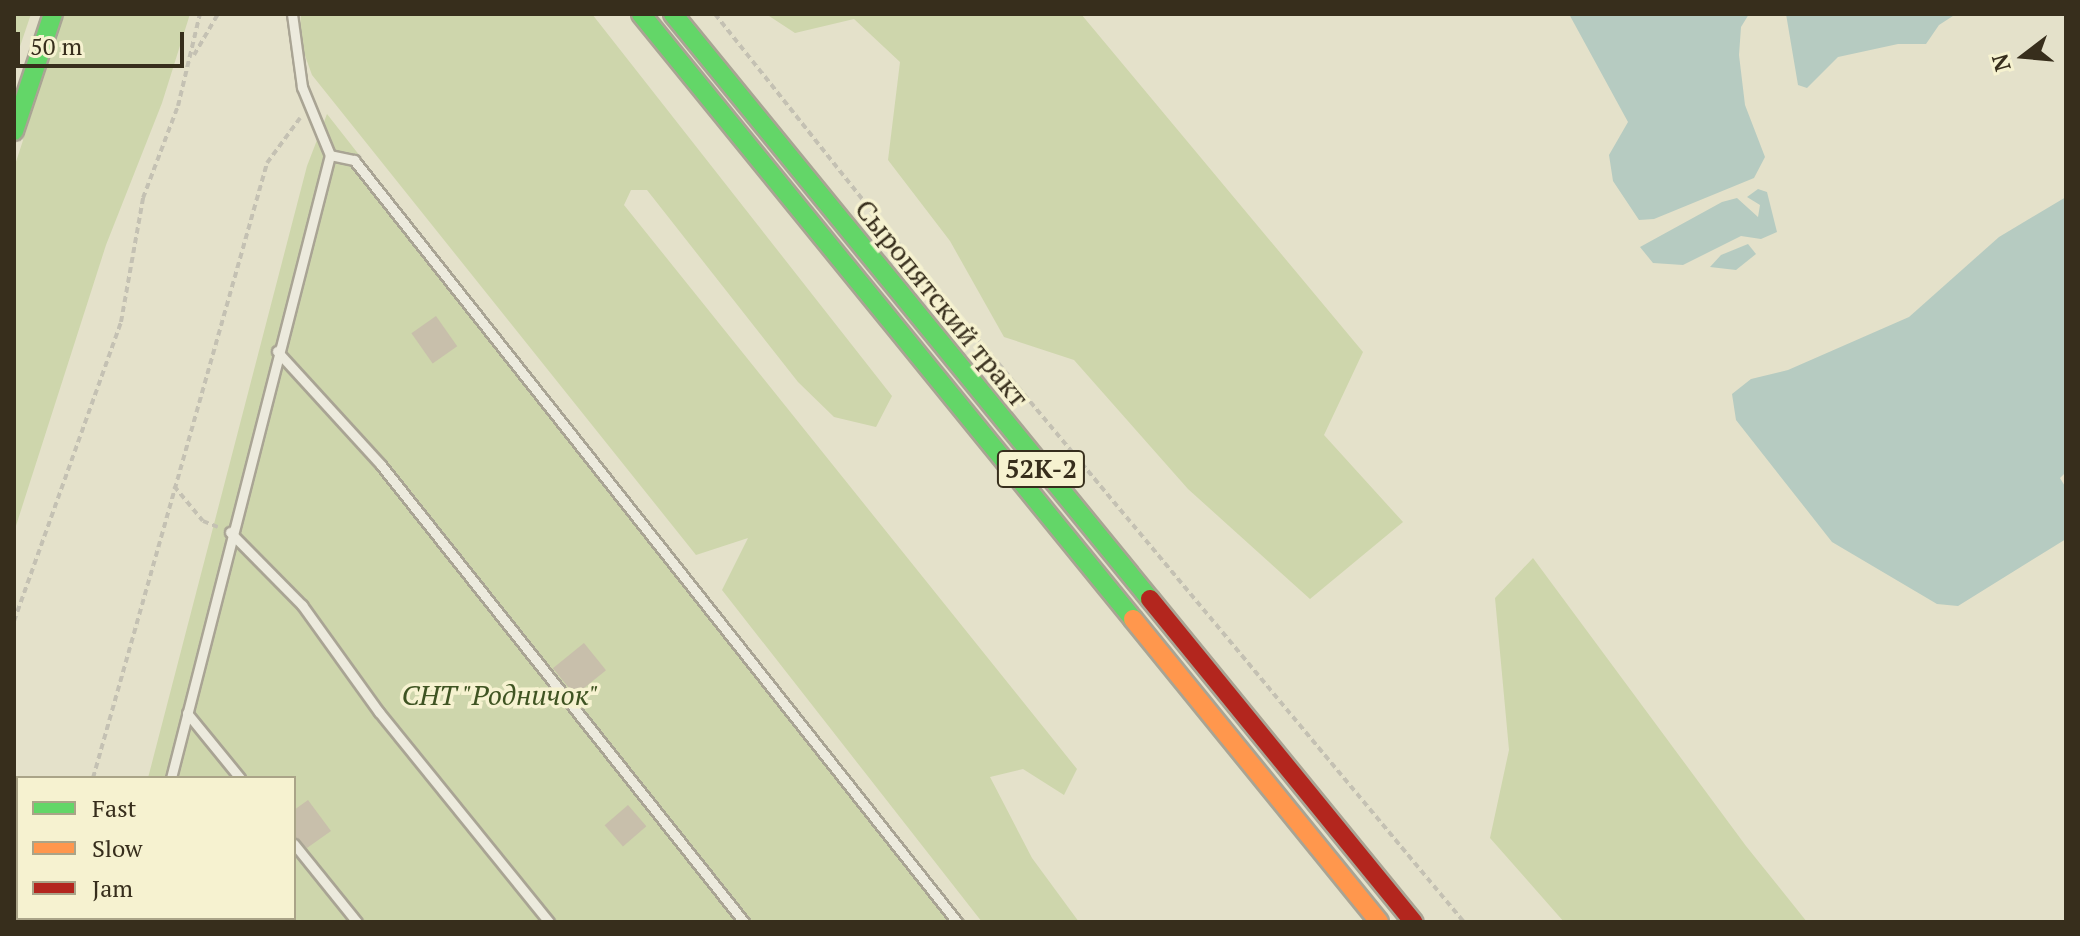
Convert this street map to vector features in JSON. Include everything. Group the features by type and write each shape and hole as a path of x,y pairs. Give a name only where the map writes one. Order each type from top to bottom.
{"main road":[{"path":"14,131 53,14"},
{"name":"Сыропятский тракт","path":"641,14 1379,922"},
{"name":"Сыропятский тракт","path":"673,14 1413,922"}],"lane":[{"path":"171,776 230,532 330,155 295,62 292,14"},
{"path":"330,155 354,160 957,922"},
{"path":"277,351 381,465 744,922"},
{"path":"230,532 302,605 379,712 549,922"},
{"path":"187,713 238,776"},
{"path":"296,846 357,922"}],"path":[{"path":"14,621 121,322 143,198 190,60 200,14"},
{"path":"190,60 218,14"},
{"path":"715,14 893,236 1464,922"},
{"path":"94,776 267,163 310,108"},
{"path":"174,486 203,521 230,532"}],"green space":[{"path":"14,14 31,14 14,64"},
{"path":"64,14 190,14 162,103 106,245 14,532 14,168"},
{"path":"301,14 592,14 892,396 876,427 834,417 798,382 647,190 631,190 624,205 1077,769 1064,795 1023,769 990,777 1032,858 1079,922 982,922 722,590 748,538 696,555 312,75 299,39"},
{"path":"766,14 1081,14 1363,352 1324,435 1403,522 1310,599 1188,489 1074,360 1004,337 950,241 888,160 900,62 854,19 795,33"},
{"name":"СНТ \"Родничок\"","path":"327,114 961,922 111,922 296,920 296,776 149,776 307,166"},
{"path":"1533,558 1746,846 1807,922 1564,922 1490,838 1509,750 1495,598"}],"shaded area":[{"path":"1569,14 1749,14 1741,27 1739,55 1745,105 1765,157 1754,178 1654,219 1639,220 1613,181 1609,155 1628,122"},
{"path":"1786,14 1956,14 1939,25 1926,44 1898,44 1838,57 1807,88 1798,85"},
{"path":"1758,189 1767,192 1777,232 1761,239 1741,236 1683,265 1653,263 1640,247 1722,202 1737,198 1758,217 1760,205 1747,197"},
{"path":"2066,197 2066,472 2060,478 2066,488 2066,539 1958,606 1937,604 1832,542 1736,420 1732,394 1751,379 1788,370 1909,317 1999,237"},
{"path":"1748,244 1756,254 1736,270 1710,267 1721,255"}],"building":[{"path":"436,316 457,346 433,364 411,333"},
{"path":"584,643 606,670 575,695 553,668"},
{"path":"308,800 331,831 307,848 296,839 296,809"},
{"path":"628,805 646,826 623,846 605,825"}],"traffic: fast":[{"path":"14,131 53,14"},
{"path":"641,14 1133,619"},
{"path":"673,14 1150,599"}],"traffic: slow":[{"path":"1133,619 1379,922"}],"traffic: jam":[{"path":"1150,599 1413,922"}]}
